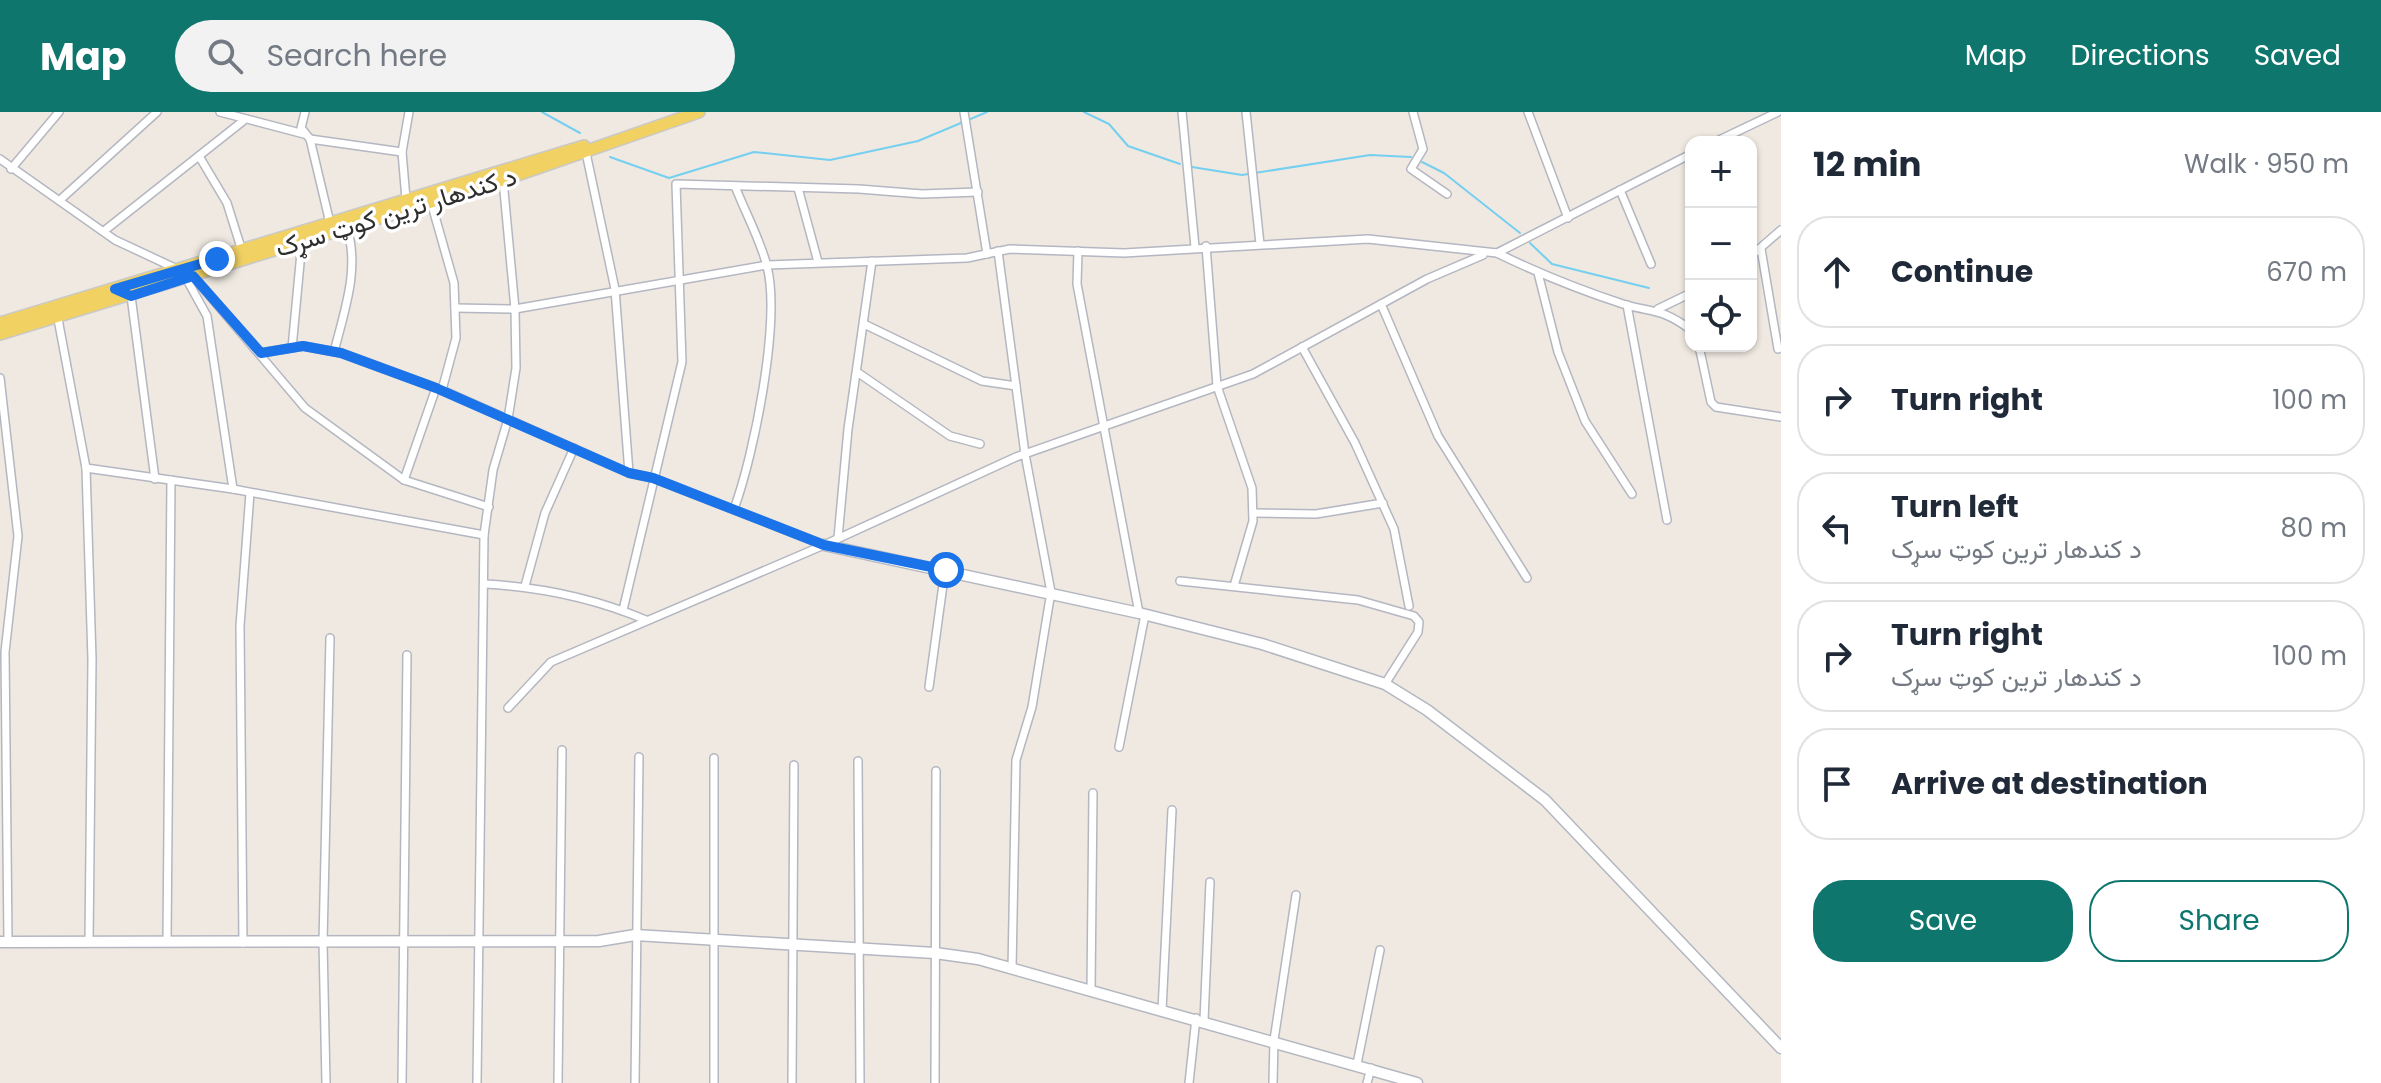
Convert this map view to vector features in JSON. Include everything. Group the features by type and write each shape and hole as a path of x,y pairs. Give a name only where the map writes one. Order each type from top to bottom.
{"main road":[{"name":"د کندهار ترين کوټ سړک","path":"0,334 131,296 242,251 330,223 608,142 684,114 699,112"},
{"name":"د کندهار ترين کوټ سړک","path":"0,323 115,289 186,275 302,242 503,180 585,148"}],"street":[{"path":"11,169 59,112"},
{"path":"60,200 157,112"},
{"path":"220,112 307,137 402,152"},
{"path":"305,112 301,128 307,137 330,223"},
{"path":"406,199 402,152 409,112"},
{"path":"964,112 987,254"},
{"path":"1182,112 1195,247"},
{"path":"1246,112 1260,244"},
{"path":"1413,112 1423,149 1411,169 1447,194"},
{"path":"1528,112 1568,218"},
{"path":"1728,136 1778,112"},
{"path":"104,231 243,121"},
{"path":"585,148 615,289 629,473"},
{"path":"199,156 227,203 242,251"},
{"path":"455,308 515,309 615,289 767,265 967,258 998,251 1124,253 1368,239 1497,253 1685,157"},
{"path":"0,159 104,231 186,275 261,353 305,408 404,480 489,507"},
{"path":"477,1083 484,535 493,470 508,419 516,368 515,309 503,180"},
{"path":"623,610 682,362 676,184 922,194 978,192"},
{"path":"734,509 749,468 773,305 767,265 735,186"},
{"path":"798,188 818,262"},
{"path":"1620,190 1651,264"},
{"path":"404,480 456,338 454,283 431,202"},
{"path":"334,352 351,283 352,244 347,228"},
{"path":"1757,252 1781,230"},
{"path":"292,348 302,242"},
{"path":"1206,246 1217,386 1252,488 1253,513 1234,586"},
{"path":"1761,249 1778,349"},
{"path":"998,251 1025,454 1051,592 1038,676 1016,760 1012,969"},
{"path":"1078,251 1077,284 1142,614 1119,747"},
{"path":"1497,253 1538,273 1627,305 1658,309 1685,326"},
{"path":"508,708 551,662 824,545 1025,454 1253,374 1381,304 1484,254"},
{"path":"838,538 872,261"},
{"path":"1538,273 1558,352 1585,421 1632,494"},
{"path":"186,275 207,316 233,489"},
{"path":"115,289 131,296 155,479"},
{"path":"1658,309 1685,296"},
{"path":"1381,304 1438,436 1527,578"},
{"path":"1627,305 1667,520"},
{"path":"58,319 86,468 92,659 89,941"},
{"path":"864,324 982,381 1016,386"},
{"path":"261,353 303,346 334,352 439,389 629,473 653,478 824,545 1142,614 1262,644 1385,684 1427,710 1545,800 1781,1048"},
{"path":"1302,347 1355,443 1394,529 1409,606"},
{"path":"1700,352 1711,402 1716,407 1781,417"},
{"path":"857,372 950,436 980,444"},
{"path":"0,378 18,536 5,652 4,942 478,943 599,941 635,935 935,953 978,959 1200,1019 1417,1083"},
{"path":"525,586 545,513 574,448"},
{"path":"86,468 233,489 484,535"},
{"path":"167,941 171,480"},
{"path":"243,943 240,626 250,493"},
{"path":"1253,513 1316,514 1383,503"},
{"path":"929,687 946,570"},
{"path":"1180,581 1358,600 1414,616 1419,622 1418,632 1385,684"},
{"path":"485,584 525,586 623,610 646,620"},
{"path":"326,1083 323,942 330,638"},
{"path":"402,1083 407,655"},
{"path":"558,1083 562,750"},
{"path":"635,1083 639,757"},
{"path":"714,758 714,1083"},
{"path":"858,761 860,1083"},
{"path":"792,1083 794,765"},
{"path":"935,1083 936,771"},
{"path":"1091,990 1093,793"},
{"path":"1162,1010 1172,810"},
{"path":"1189,1083 1200,1019 1210,882"},
{"path":"1273,1083 1274,1040 1296,895"},
{"path":"1357,1064 1380,950"},
{"path":"1367,1083 1371,1068"}],"waterway":[{"path":"542,112 580,133"},
{"path":"610,157 669,178 754,152 830,160 918,141 987,112"},
{"path":"1084,112 1109,124 1128,146 1180,164"},
{"path":"1192,167 1242,175 1370,155 1411,157"},
{"path":"1422,162 1444,173 1520,233"},
{"path":"1530,243 1552,264 1649,288"}],"route":[{"path":"217,259 115,289 131,296 193,276 215,305 261,353 303,346 341,353 436,388 629,473 653,478 824,545 946,570"}]}
